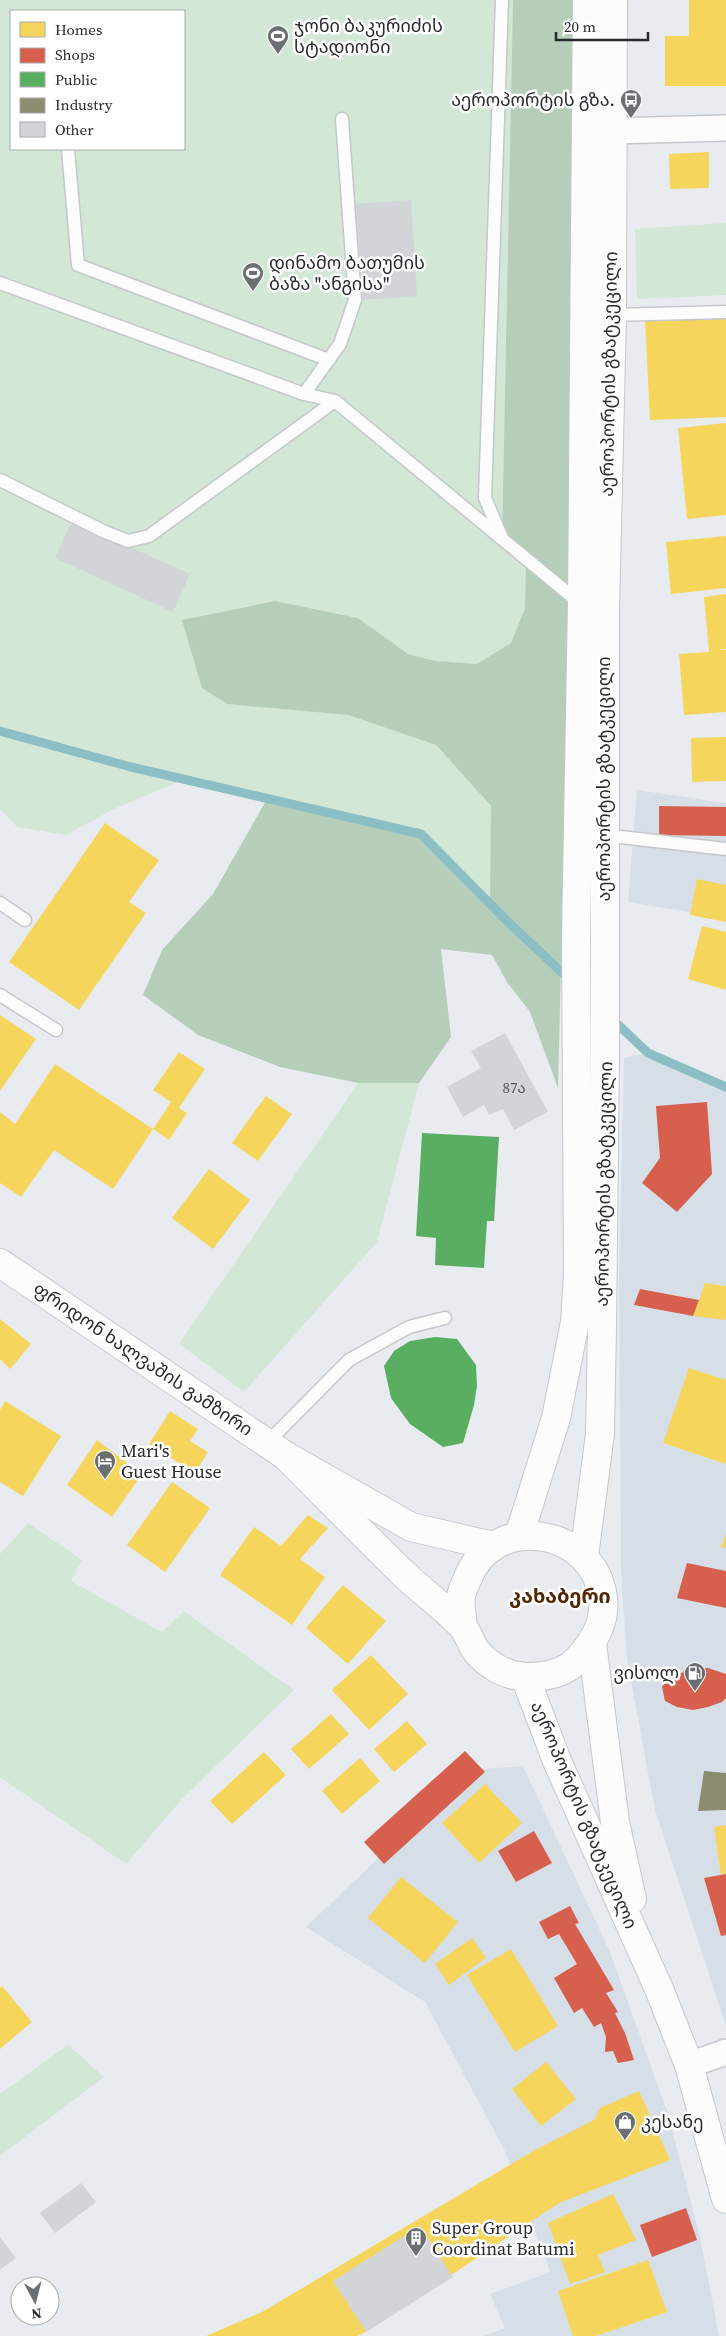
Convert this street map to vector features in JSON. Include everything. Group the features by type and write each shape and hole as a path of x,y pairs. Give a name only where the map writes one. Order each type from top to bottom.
{"main road":[{"name":"აეროპორტის გზატკეცილი","path":"519,1536 556,1418 575,1322 578,1274 576,936 582,606 587,0"},
{"name":"აეროპორტის გზატკეცილი","path":"584,1556 600,1434 605,1055 603,835 604,612 612,315 613,0"},
{"name":"ფრიდონ ხალვაშის გამზირი","path":"0,1263 276,1450"},
{"path":"276,1450 411,1527 493,1546"},
{"path":"276,1450 406,1576 463,1627 477,1652 498,1669 525,1677 551,1675 574,1663 592,1644 602,1622 603,1599 597,1576 584,1556 565,1542 542,1535 519,1536 493,1546 471,1568 461,1597 463,1627"},
{"name":"აეროპორტის გზატკეცილი","path":"592,1644 615,1822 643,1952"},
{"name":"აეროპორტის გზატკეცილი","path":"525,1677 557,1761 643,1952 689,2065 726,2199"}],"street":[{"path":"612,131 726,128"},
{"path":"689,2065 726,2052"}],"lane":[{"path":"502,0 485,498 502,538"},
{"path":"304,394 340,344 355,300 342,119"},
{"path":"68,150 78,265 329,360"},
{"path":"0,283 304,394 335,401 582,606"},
{"path":"612,315 726,312"},
{"path":"0,480 105,532 128,541 149,536 335,401"},
{"path":"603,835 726,849"},
{"path":"0,903 26,920"},
{"path":"0,994 56,1030"},
{"path":"276,1450 349,1360 409,1328 445,1318"}],"shaded area":[{"path":"637,790 726,803 726,918 628,902"},
{"path":"648,1053 726,1087 726,2026 655,1810 627,1659 621,1570 619,1281 624,1058"},
{"path":"523,1766 610,1952 668,2114 700,2237 719,2336 483,2336 505,2328 490,2294 550,2272 505,2151 425,2002 306,1927 471,1770"}],"green space":[{"name":"დინამო ბათუმის ბაზა \"ანგისა\"","path":"0,0 513,0 502,538 526,558 525,608 511,643 477,664 435,661 408,654 358,618 275,601 183,620 227,704 348,715 436,745 491,806 491,904 421,834 185,779 114,809 66,835 17,827 0,809"},
{"path":"513,0 576,0 570,595 558,1088 530,1012 507,982 492,955 441,949 451,1037 419,1083 358,1083 280,1067 198,1035 143,995 162,950 213,894 267,799 421,834 490,904 491,806 436,745 348,715 227,704 202,688 182,620 275,601 358,618 408,654 435,661 477,664 511,643 525,608 526,559 502,538"},
{"path":"726,223 726,295 637,299 635,229"},
{"path":"358,1083 419,1083 377,1242 244,1392 179,1344"},
{"path":"28,1523 82,1560 71,1581 162,1632 184,1611 294,1690 182,1799 126,1864 0,1777 0,1554"},
{"path":"68,2045 104,2077 0,2156 0,2094"}],"building: Homes":[{"path":"689,0 726,0 726,86 665,86 665,36 689,36"},
{"path":"709,152 709,188 670,189 669,154"},
{"path":"726,317 726,417 650,420 645,321"},
{"path":"726,423 726,515 687,519 678,428"},
{"path":"726,536 726,588 671,594 666,542"},
{"path":"726,594 726,649 719,650 726,650 726,712 684,715 679,654 709,652 704,597"},
{"path":"726,737 726,781 692,782 691,738"},
{"path":"105,823 159,860 129,902 146,913 79,1010 9,962"},
{"path":"697,879 726,885 726,922 690,915"},
{"path":"702,926 726,932 726,990 688,979"},
{"path":"0,1015 36,1039 0,1091"},
{"path":"179,1052 205,1069 179,1108 187,1113 169,1140 153,1129 171,1102 153,1090"},
{"path":"55,1064 153,1129 113,1189 54,1150 21,1197 0,1183 0,1112 15,1124"},
{"path":"266,1096 292,1114 258,1161 232,1143"},
{"path":"209,1169 250,1200 213,1249 172,1218"},
{"path":"705,1283 726,1286 726,1320 693,1316"},
{"path":"0,1319 31,1344 10,1369 0,1359"},
{"path":"689,1368 726,1380 726,1464 663,1443"},
{"path":"5,1401 61,1436 23,1496 0,1482 0,1410"},
{"path":"170,1411 198,1429 190,1441 208,1452 195,1473 149,1444"},
{"name":"Mari's Guest House","path":"97,1440 142,1474 112,1517 67,1485"},
{"path":"172,1482 210,1508 165,1572 127,1545"},
{"path":"308,1515 328,1528 300,1559 325,1577 292,1625 220,1575 254,1527 281,1546"},
{"path":"726,1534 726,1548 721,1547"},
{"path":"343,1585 386,1621 348,1664 306,1628"},
{"path":"371,1655 408,1694 369,1730 332,1690"},
{"path":"331,1714 349,1734 309,1769 291,1749"},
{"path":"407,1721 427,1744 394,1772 374,1749"},
{"path":"264,1752 286,1775 232,1824 210,1801"},
{"path":"360,1758 380,1781 342,1814 322,1791"},
{"path":"485,1784 522,1823 479,1863 442,1823"},
{"path":"726,1825 726,1874 721,1875 714,1827"},
{"path":"401,1877 458,1922 425,1963 368,1918"},
{"path":"472,1938 486,1958 449,1985 435,1964"},
{"path":"511,1949 558,2026 515,2052 467,1975"},
{"path":"2,1986 32,2022 0,2049 0,1988"},
{"path":"546,2062 576,2099 541,2126 512,2089"},
{"name":"Super Group Coordinat Batumi","path":"639,2091 670,2160 559,2203 366,2332 357,2336 206,2336 262,2312 535,2150 594,2120 600,2108"},
{"path":"613,2194 636,2240 598,2255 605,2272 570,2284 548,2223"},
{"path":"648,2260 667,2312 596,2336 573,2336 558,2291"}],"building: Shops":[{"path":"659,806 726,807 726,836 659,835"},
{"path":"707,1102 712,1174 677,1212 642,1183 660,1158 656,1106"},
{"path":"640,1289 699,1300 693,1316 634,1305"},
{"path":"687,1563 726,1571 726,1608 677,1598"},
{"name":"ვისოლ","path":"693,1668 708,1668 726,1674 726,1698 722,1702 693,1710 677,1707 665,1701 662,1687 667,1679"},
{"path":"465,1751 485,1772 384,1864 364,1842"},
{"path":"534,1831 552,1863 516,1882 498,1851"},
{"path":"726,1874 726,1935 721,1936 704,1878"},
{"path":"570,1906 579,1923 575,1924 614,1990 606,1993 618,2012 615,2013 625,2033 634,2060 618,2063 613,2051 605,2052 606,2037 601,2023 594,2027 582,2008 574,2013 554,1978 577,1964 559,1934 548,1939 539,1922"},
{"path":"686,2208 697,2240 652,2257 640,2225"}],"building: Public":[{"path":"422,1133 499,1137 494,1221 487,1221 484,1268 435,1265 436,1238 416,1236"},
{"path":"435,1337 457,1339 476,1365 477,1386 474,1405 463,1443 443,1447 410,1424 391,1398 384,1366 394,1351 410,1341"}],"building: Industry":[{"path":"704,1771 726,1773 726,1810 698,1811"}],"building: Other":[{"path":"411,200 417,296 363,300 356,204"},
{"path":"72,521 190,574 173,612 55,558"},
{"path":"505,1033 548,1112 514,1130 503,1109 489,1115 484,1105 463,1117 447,1087 481,1068 471,1051"},
{"path":"81,2183 96,2202 55,2233 40,2213"},
{"path":"420,2226 453,2277 366,2332 333,2281"},
{"path":"0,2237 16,2258 0,2270"}],"waterway":[{"path":"0,731 131,767 421,834 508,922 570,980"},
{"path":"611,1018 648,1053 726,1087"}],"place":[{"name":"ჯონი ბაკურიძის სტადიონი","path":"278,55"},
{"name":"აეროპორტის გზა.","path":"631,119"},
{"name":"დინამო ბათუმის ბაზა \"ანგისა\"","path":"253,292"},
{"name":"Mari's Guest House","path":"105,1480"},
{"name":"ვისოლ","path":"695,1692"},
{"name":"კესანე","path":"625,2141"},
{"name":"Super Group Coordinat Batumi","path":"416,2257"}],"district":[{"name":"კახაბერი","path":"560,1596"}]}
